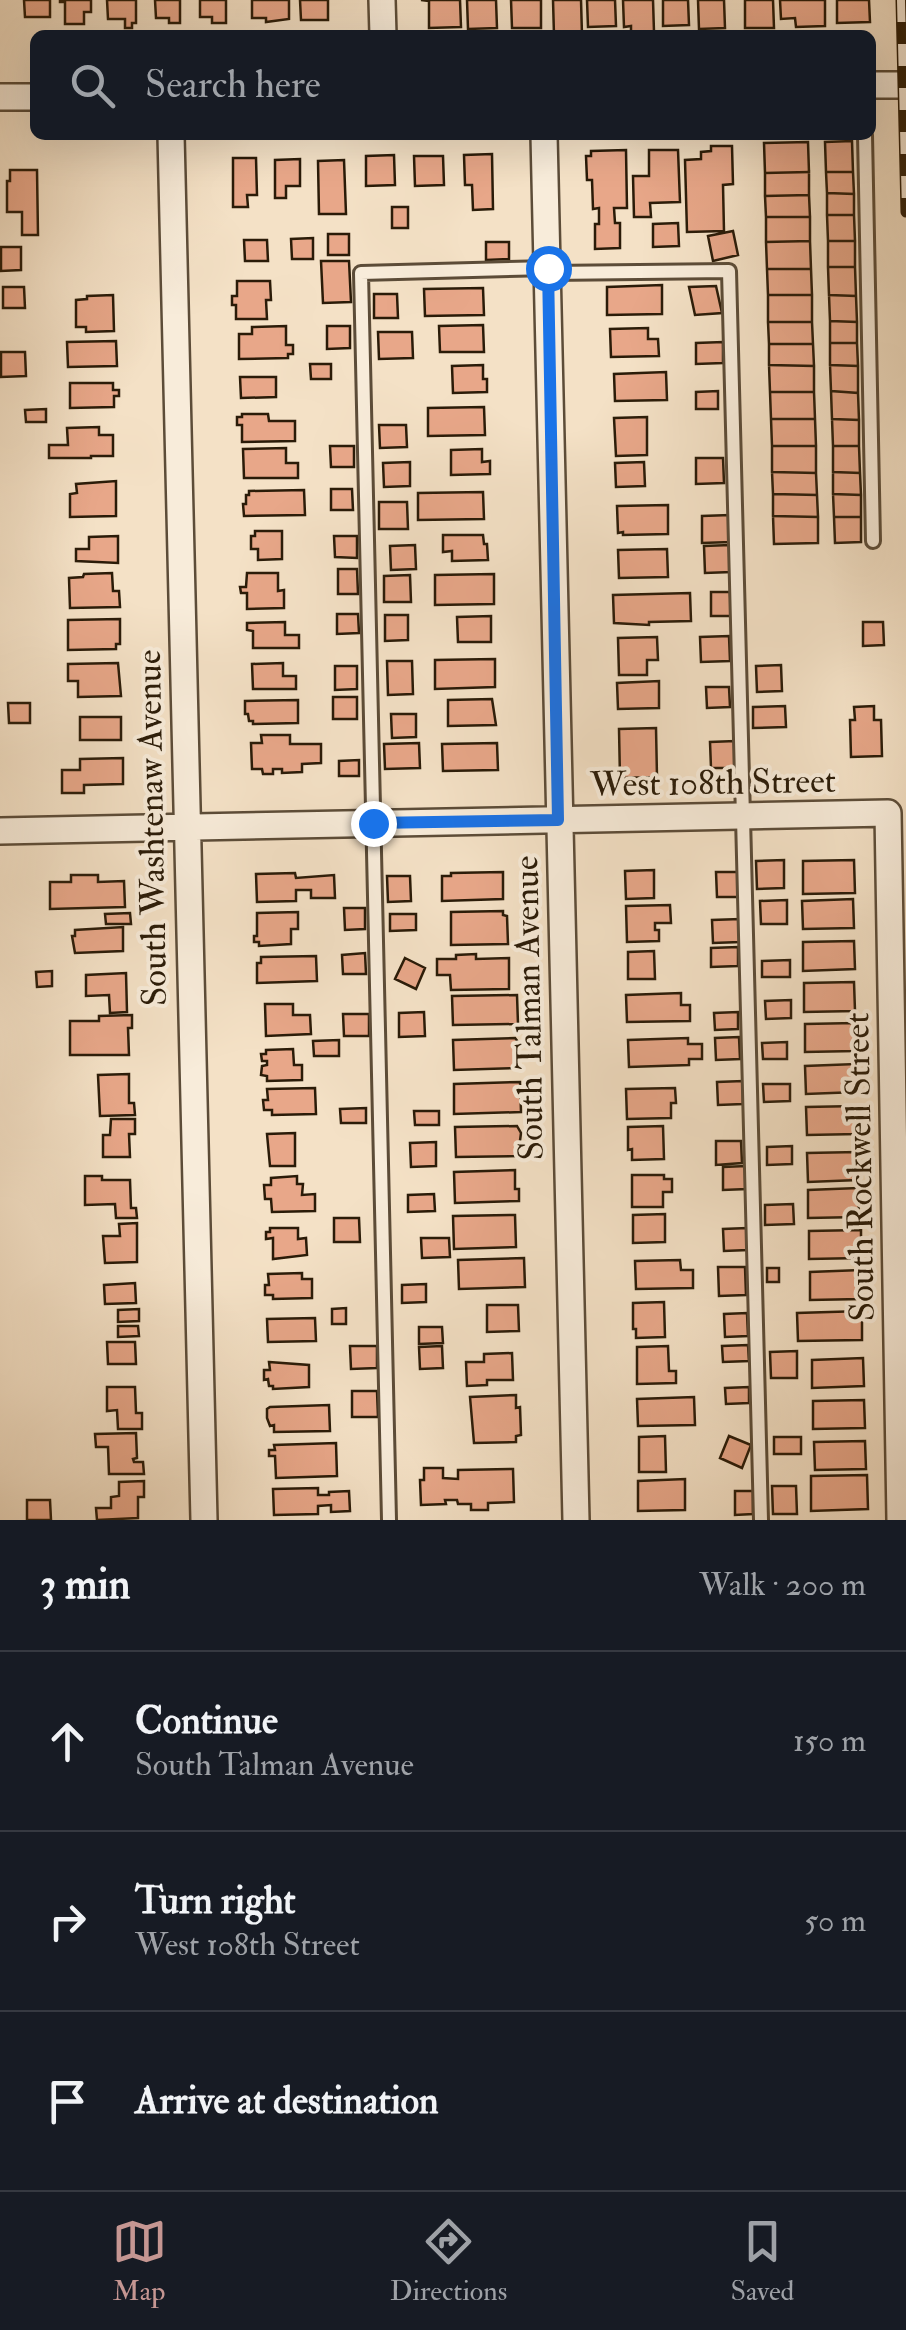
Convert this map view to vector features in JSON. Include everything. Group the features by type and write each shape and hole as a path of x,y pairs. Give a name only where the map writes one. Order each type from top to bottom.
{"street":[{"path":"382,0 383,30"},
{"path":"876,85 906,84"},
{"path":"0,98 30,97"},
{"name":"South Washtenaw Avenue","path":"171,140 204,1520"},
{"name":"South Talman Avenue","path":"544,140 576,1520"},
{"name":"West 108th Street","path":"0,831 888,813"},
{"name":"South Rockwell Street","path":"888,813 900,1520"}],"lane":[{"path":"864,140 874,542"},
{"path":"389,1520 361,273 729,271 760,1520"}],"building":[{"path":"24,0 50,0 50,17 25,17"},
{"path":"60,0 91,0 91,12 84,12 84,24 65,24 65,2"},
{"path":"107,0 136,0 136,23 132,23 132,28 125,28 125,19 108,19"},
{"path":"155,0 180,0 180,23 156,18"},
{"path":"200,0 226,0 226,23 212,23 212,17 200,17"},
{"path":"252,0 289,0 289,19 266,22 266,18 252,18"},
{"path":"300,0 328,0 328,20 301,20"},
{"path":"421,0 460,0 461,27 429,28 429,1"},
{"path":"467,0 496,0 497,28 468,29"},
{"path":"511,0 541,0 541,28 512,28"},
{"path":"553,0 581,0 582,30 554,30"},
{"path":"587,0 615,0 616,26 588,27"},
{"path":"623,0 653,0 654,30 624,27"},
{"path":"663,0 688,0 689,25 663,26"},
{"path":"698,0 724,0 725,28 699,29"},
{"path":"745,0 773,0 774,28 745,28"},
{"path":"780,0 825,0 825,26 796,27 795,18 781,19"},
{"path":"837,0 869,0 870,22 837,23"},
{"path":"852,141 853,172 826,172 825,142"},
{"path":"808,142 809,172 765,173 764,143"},
{"path":"711,146 732,146 733,184 723,185 724,231 687,232 685,160 701,159 701,152 711,151"},
{"path":"626,150 627,208 614,208 615,223 620,223 620,248 595,249 599,208 593,209 586,156 591,156 591,151"},
{"path":"649,150 678,150 680,202 650,203 651,217 634,217 633,176 649,176"},
{"path":"492,154 493,209 473,210 472,185 465,185 464,155"},
{"path":"394,155 395,185 366,186 366,156"},
{"path":"414,156 443,156 444,185 415,186"},
{"path":"233,158 256,158 257,195 247,195 248,207 233,207"},
{"path":"300,159 300,186 286,186 286,198 275,198 275,160"},
{"path":"344,160 346,214 319,214 318,161"},
{"path":"10,170 37,170 38,235 22,235 22,212 7,212"},
{"path":"809,172 809,195 765,196 765,173"},
{"path":"826,172 853,172 854,194 827,193"},
{"path":"827,193 854,194 854,215 827,215"},
{"path":"809,195 810,217 766,217 765,196"},
{"path":"392,207 408,207 408,228 392,228"},
{"path":"827,215 854,215 855,241 828,241"},
{"path":"766,217 810,217 810,241 766,242"},
{"path":"678,223 679,246 653,247 653,224"},
{"path":"733,231 738,255 713,261 708,236"},
{"path":"328,234 349,234 349,255 328,255"},
{"path":"313,238 313,259 292,259 291,239"},
{"path":"244,240 267,240 268,261 245,261"},
{"path":"810,241 811,269 767,269 766,242"},
{"path":"828,241 855,241 855,267 828,267"},
{"path":"486,242 509,242 509,259 486,260"},
{"path":"1,247 21,247 21,270 1,271"},
{"path":"321,261 349,261 351,302 323,303"},
{"path":"828,267 855,267 856,296 829,295"},
{"path":"767,269 811,269 812,295 768,295"},
{"path":"237,281 270,281 267,319 236,319 232,296 237,296"},
{"path":"662,285 662,314 607,315 607,287"},
{"path":"716,286 722,313 695,315 689,287"},
{"path":"3,287 24,287 25,308 3,308"},
{"path":"483,288 484,315 425,316 424,289"},
{"path":"374,294 397,294 398,318 374,318"},
{"path":"113,295 114,331 86,332 86,327 76,327 76,300"},
{"path":"768,295 812,295 812,322 768,322"},
{"path":"829,295 856,296 857,322 830,321"},
{"path":"830,321 857,322 857,343 830,343"},
{"path":"768,322 812,322 813,344 769,344"},
{"path":"483,325 484,352 440,352 439,326"},
{"path":"286,326 286,345 293,345 293,354 288,354 288,358 239,359 239,334 252,334 252,327"},
{"path":"327,326 350,326 350,348 327,349"},
{"path":"648,328 648,339 658,339 659,356 611,357 610,329"},
{"path":"378,332 412,332 413,358 379,359"},
{"path":"116,341 117,366 68,367 67,342"},
{"path":"723,342 723,363 696,364 696,343"},
{"path":"830,343 857,343 858,366 830,365"},
{"path":"769,344 813,344 814,366 769,365"},
{"path":"1,352 25,352 26,376 1,377"},
{"path":"310,364 331,364 331,379 311,379"},
{"path":"483,365 487,392 453,393 452,366"},
{"path":"769,365 814,366 814,392 770,392"},
{"path":"830,365 858,366 858,393 831,391"},
{"path":"666,372 667,400 615,401 614,374"},
{"path":"240,377 276,377 276,397 241,398"},
{"path":"70,383 113,383 119,396 114,396 114,407 70,408"},
{"path":"718,391 718,409 696,409 696,392"},
{"path":"831,391 858,393 859,420 832,419"},
{"path":"770,392 814,392 815,419 771,419"},
{"path":"484,407 485,435 428,436 428,408"},
{"path":"46,409 46,422 26,422 25,410"},
{"path":"268,414 269,421 295,421 295,441 242,442 242,425 237,425 237,417"},
{"path":"647,417 647,455 616,456 614,418"},
{"path":"771,419 815,419 816,446 772,446"},
{"path":"832,419 859,420 859,446 833,446"},
{"path":"379,425 406,425 407,447 380,448"},
{"path":"99,427 99,435 113,435 113,456 49,458 49,445 68,445 67,428"},
{"path":"330,446 354,446 354,467 331,467"},
{"path":"772,446 816,446 816,473 772,472"},
{"path":"833,446 859,446 860,473 833,472"},
{"path":"286,448 286,463 298,463 298,478 244,478 243,449"},
{"path":"482,449 482,462 490,461 490,474 451,475 451,450"},
{"path":"696,458 723,458 724,483 696,484"},
{"path":"410,462 410,486 384,487 383,463"},
{"path":"644,462 645,486 616,487 615,463"},
{"path":"772,472 816,473 817,495 773,494"},
{"path":"833,472 860,473 861,495 833,494"},
{"path":"116,481 116,516 70,517 70,494 77,493 76,484"},
{"path":"331,489 352,489 353,510 331,510"},
{"path":"304,490 305,515 244,516 243,504 249,491"},
{"path":"483,492 484,519 418,520 418,493"},
{"path":"773,494 817,495 818,517 773,516"},
{"path":"833,494 861,495 861,517 834,517"},
{"path":"379,502 407,502 408,529 379,529"},
{"path":"668,505 668,534 618,533 617,506"},
{"path":"730,515 731,542 702,543 702,516"},
{"path":"773,516 818,517 818,543 774,544"},
{"path":"834,517 861,517 861,542 835,543"},
{"path":"255,531 282,531 282,559 258,560 258,549 251,549"},
{"path":"443,535 483,535 488,560 452,561 452,551 443,552"},
{"path":"118,536 118,563 76,561 76,549 89,549 89,537"},
{"path":"334,536 357,536 357,558 335,557"},
{"path":"415,545 416,569 391,570 390,546"},
{"path":"730,545 731,572 705,573 704,546"},
{"path":"667,549 668,577 619,578 618,550"},
{"path":"338,569 357,569 358,594 338,594"},
{"path":"112,573 113,591 119,591 120,607 70,608 69,578"},
{"path":"247,573 278,573 278,591 284,590 284,608 247,609 247,593 241,593 240,587 246,587"},
{"path":"494,574 494,604 435,605 435,575"},
{"path":"410,575 411,602 384,602 384,576"},
{"path":"711,592 730,592 731,616 711,616"},
{"path":"690,593 691,621 614,623 613,595"},
{"path":"337,614 358,614 359,633 337,634"},
{"path":"385,615 408,615 408,640 385,641"},
{"path":"491,616 491,642 458,642 457,617"},
{"path":"120,619 120,644 116,644 116,649 68,650 68,620"},
{"path":"285,622 285,635 299,635 299,648 253,648 253,631 247,630 247,623"},
{"path":"863,622 883,622 884,645 863,646"},
{"path":"729,636 730,661 701,662 700,637"},
{"path":"657,637 658,660 647,660 647,675 619,675 618,638"},
{"path":"495,659 495,687 435,689 435,660"},
{"path":"387,661 412,661 413,694 388,695"},
{"path":"118,663 121,696 78,697 78,681 68,681 68,664"},
{"path":"283,663 283,676 296,676 296,689 253,689 252,664"},
{"path":"781,665 782,691 757,692 756,666"},
{"path":"335,666 357,666 357,689 335,690"},
{"path":"659,681 659,708 618,709 617,683"},
{"path":"706,687 729,687 730,707 707,708"},
{"path":"333,697 357,697 357,719 333,719"},
{"path":"492,699 496,725 448,726 448,700"},
{"path":"298,700 298,723 253,724 245,714 245,701"},
{"path":"8,703 30,703 30,723 9,723"},
{"path":"785,706 786,727 753,728 753,707"},
{"path":"874,706 874,720 881,720 882,756 851,757 850,720 855,720 854,707"},
{"path":"391,714 416,714 416,737 392,738"},
{"path":"80,717 121,717 121,740 80,740"},
{"path":"656,728 657,777 620,778 619,729"},
{"path":"261,735 290,735 290,744 321,744 321,763 302,764 302,772 282,773 282,769 273,769 273,774 263,774 262,769 252,769 251,743 262,743"},
{"path":"735,741 735,768 711,768 710,742"},
{"path":"419,743 420,768 385,769 384,744"},
{"path":"497,743 498,770 443,771 442,744"},
{"path":"123,758 123,784 84,785 84,793 62,793 62,770 80,770 80,759"},
{"path":"359,760 359,776 339,776 339,761"},
{"path":"784,860 784,888 757,889 756,861"},
{"path":"854,860 855,893 803,894 803,861"},
{"path":"654,870 654,898 626,899 625,871"},
{"path":"503,872 503,899 442,901 442,876"},
{"path":"716,872 738,872 738,897 717,897"},
{"path":"295,873 296,878 334,875 335,898 311,898 311,890 296,890 296,901 257,902 256,874"},
{"path":"71,875 98,875 98,882 124,881 125,907 50,909 50,882 71,882"},
{"path":"387,876 410,876 411,901 388,902"},
{"path":"853,899 854,928 803,929 802,901"},
{"path":"787,900 787,924 761,924 760,901"},
{"path":"670,905 671,923 655,923 659,941 627,942 626,906"},
{"path":"344,908 365,908 365,929 345,930"},
{"path":"503,911 507,916 508,944 451,945 451,912"},
{"path":"298,912 298,929 291,929 291,944 259,946 259,942 254,942 257,913"},
{"path":"130,913 131,924 106,924 105,914"},
{"path":"390,914 416,914 416,930 390,931"},
{"path":"740,919 740,942 713,943 712,920"},
{"path":"123,927 123,951 75,953 75,930"},
{"path":"854,941 855,969 803,971 803,942"},
{"path":"738,947 738,966 711,967 711,948"},
{"path":"654,951 655,979 628,979 628,952"},
{"path":"365,953 366,974 343,974 342,955"},
{"path":"476,954 476,959 509,958 509,989 451,990 450,975 437,975 437,959"},
{"path":"316,956 317,981 257,983 257,963 261,963 261,957"},
{"path":"405,958 425,968 416,989 395,979"},
{"path":"790,960 790,977 762,977 762,961"},
{"path":"52,971 52,986 37,987 36,972"},
{"path":"126,973 127,1012 110,1013 109,995 86,996 86,975"},
{"path":"854,982 855,1011 804,1012 804,983"},
{"path":"681,993 681,1005 690,1005 690,1021 627,1022 626,995"},
{"path":"517,995 518,1024 453,1025 452,996"},
{"path":"791,1000 791,1018 766,1019 765,1001"},
{"path":"265,1004 293,1004 293,1015 310,1015 311,1034 266,1036"},
{"path":"424,1012 425,1036 399,1037 399,1013"},
{"path":"738,1012 738,1029 715,1030 714,1013"},
{"path":"343,1014 369,1014 369,1036 344,1036"},
{"path":"132,1015 132,1028 128,1028 129,1055 70,1055 70,1021"},
{"path":"855,1023 855,1051 805,1052 805,1024"},
{"path":"739,1037 740,1059 716,1060 715,1038"},
{"path":"515,1038 519,1043 515,1068 454,1070 453,1040"},
{"path":"688,1038 688,1044 702,1044 702,1059 689,1059 689,1065 629,1067 628,1040"},
{"path":"339,1040 339,1056 314,1056 313,1041"},
{"path":"787,1042 787,1059 763,1059 762,1043"},
{"path":"293,1049 294,1065 302,1065 302,1080 267,1081 267,1076 261,1075 267,1061 262,1061 261,1054 266,1054 266,1050"},
{"path":"856,1064 857,1092 806,1094 805,1066"},
{"path":"129,1074 129,1103 134,1103 135,1115 100,1116 98,1075"},
{"path":"743,1081 743,1104 718,1105 717,1082"},
{"path":"520,1082 521,1112 454,1114 454,1084"},
{"path":"763,1084 790,1084 790,1101 764,1102"},
{"path":"315,1088 316,1114 272,1115 272,1110 264,1110 267,1089"},
{"path":"675,1088 671,1118 627,1119 626,1089"},
{"path":"857,1106 858,1134 807,1135 806,1107"},
{"path":"366,1108 366,1123 341,1123 340,1109"},
{"path":"414,1111 439,1111 439,1125 415,1125"},
{"path":"111,1119 135,1119 135,1134 129,1134 130,1157 103,1157 103,1135 110,1135"},
{"path":"517,1126 521,1133 518,1156 456,1157 455,1127"},
{"path":"663,1126 664,1159 632,1160 628,1127"},
{"path":"295,1133 295,1166 270,1166 267,1134"},
{"path":"716,1141 741,1141 742,1163 716,1165"},
{"path":"436,1142 436,1166 411,1167 410,1143"},
{"path":"792,1146 792,1164 767,1165 767,1147"},
{"path":"858,1152 858,1180 808,1182 807,1153"},
{"path":"746,1166 747,1189 723,1190 723,1167"},
{"path":"515,1170 519,1201 455,1203 454,1172"},
{"path":"632,1175 664,1175 664,1179 672,1179 672,1192 663,1192 663,1207 632,1207"},
{"path":"85,1176 130,1180 131,1208 136,1208 137,1218 116,1218 115,1204 85,1205"},
{"path":"297,1176 297,1184 303,1184 302,1195 315,1194 315,1211 272,1212 271,1199 265,1199 264,1185 271,1185 271,1178"},
{"path":"858,1188 859,1217 808,1218 808,1190"},
{"path":"434,1194 435,1211 408,1212 408,1195"},
{"path":"793,1204 794,1224 765,1225 765,1205"},
{"path":"665,1214 665,1242 633,1243 633,1215"},
{"path":"515,1215 516,1247 454,1249 453,1216"},
{"path":"334,1218 359,1218 360,1242 334,1242"},
{"path":"137,1223 137,1262 105,1263 103,1236 120,1236 119,1224"},
{"path":"270,1228 298,1228 298,1239 306,1238 307,1255 273,1259 273,1238 266,1239"},
{"path":"747,1228 748,1250 724,1251 723,1229"},
{"path":"861,1230 861,1258 809,1259 809,1231"},
{"path":"421,1238 449,1238 450,1257 422,1258"},
{"path":"524,1258 525,1287 459,1289 458,1260"},
{"path":"680,1260 681,1270 693,1270 693,1288 636,1289 635,1261"},
{"path":"718,1267 745,1267 746,1295 719,1296"},
{"path":"767,1268 779,1268 779,1282 767,1282"},
{"path":"861,1270 861,1299 810,1300 810,1272"},
{"path":"302,1273 302,1279 312,1279 312,1298 273,1299 273,1295 265,1295 268,1274"},
{"path":"135,1283 136,1303 105,1304 104,1285"},
{"path":"426,1284 426,1302 402,1303 402,1285"},
{"path":"664,1302 665,1337 636,1338 633,1303"},
{"path":"487,1305 518,1305 519,1331 487,1332"},
{"path":"346,1308 346,1324 332,1324 332,1309"},
{"path":"139,1309 139,1321 118,1322 118,1310"},
{"path":"862,1311 862,1340 798,1341 797,1313"},
{"path":"747,1313 748,1336 725,1337 724,1314"},
{"path":"315,1318 316,1341 268,1342 267,1319"},
{"path":"118,1326 138,1326 139,1336 118,1337"},
{"path":"419,1327 442,1327 443,1343 419,1344"},
{"path":"107,1342 135,1342 136,1364 108,1364"},
{"path":"748,1345 749,1361 723,1362 722,1346"},
{"path":"350,1346 377,1346 377,1368 351,1369"},
{"path":"442,1346 443,1368 420,1369 419,1347"},
{"path":"668,1346 669,1371 676,1371 676,1383 637,1384 637,1347"},
{"path":"797,1351 797,1378 771,1378 770,1352"},
{"path":"512,1353 513,1380 487,1380 487,1385 467,1386 466,1362 484,1362 484,1354"},
{"path":"863,1358 864,1386 812,1388 812,1360"},
{"path":"269,1362 309,1365 309,1387 273,1389 268,1379 264,1380 264,1370 270,1370"},
{"path":"107,1387 135,1387 136,1413 142,1413 142,1429 118,1429 117,1410 107,1411"},
{"path":"749,1387 749,1403 726,1404 725,1388"},
{"path":"352,1391 377,1391 378,1417 352,1417"},
{"path":"516,1395 521,1435 516,1436 516,1442 474,1443 470,1397"},
{"path":"694,1397 695,1425 638,1426 637,1399"},
{"path":"864,1400 865,1428 813,1429 813,1401"},
{"path":"329,1405 330,1431 274,1432 274,1425 270,1426 267,1418 270,1407"},
{"path":"136,1433 137,1458 133,1459 143,1462 144,1474 109,1474 108,1447 96,1447 95,1434"},
{"path":"665,1436 666,1472 639,1472 639,1437"},
{"path":"729,1436 751,1445 742,1468 720,1458"},
{"path":"774,1437 801,1437 801,1454 774,1454"},
{"path":"865,1441 866,1469 815,1470 814,1442"},
{"path":"336,1443 337,1476 276,1478 275,1456 269,1456 274,1445"},
{"path":"424,1468 443,1468 443,1478 458,1479 458,1470 513,1469 514,1502 488,1503 488,1510 471,1510 471,1504 458,1504 457,1500 421,1505 420,1480 424,1480"},
{"path":"867,1475 868,1509 811,1511 811,1476"},
{"path":"685,1479 685,1510 638,1511 638,1481"},
{"path":"144,1481 144,1497 138,1497 138,1518 97,1520 96,1508 111,1508 111,1497 119,1496 119,1482"},
{"path":"772,1486 796,1486 797,1514 773,1514"},
{"path":"318,1488 318,1495 349,1491 350,1511 331,1512 331,1505 318,1506 318,1514 274,1515 273,1489"},
{"path":"735,1491 753,1491 753,1514 735,1515"},
{"path":"27,1500 50,1500 51,1520 27,1520"}],"railway":[{"path":"901,0 906,212"}],"route":[{"path":"373,823 558,820 548,268"}]}
